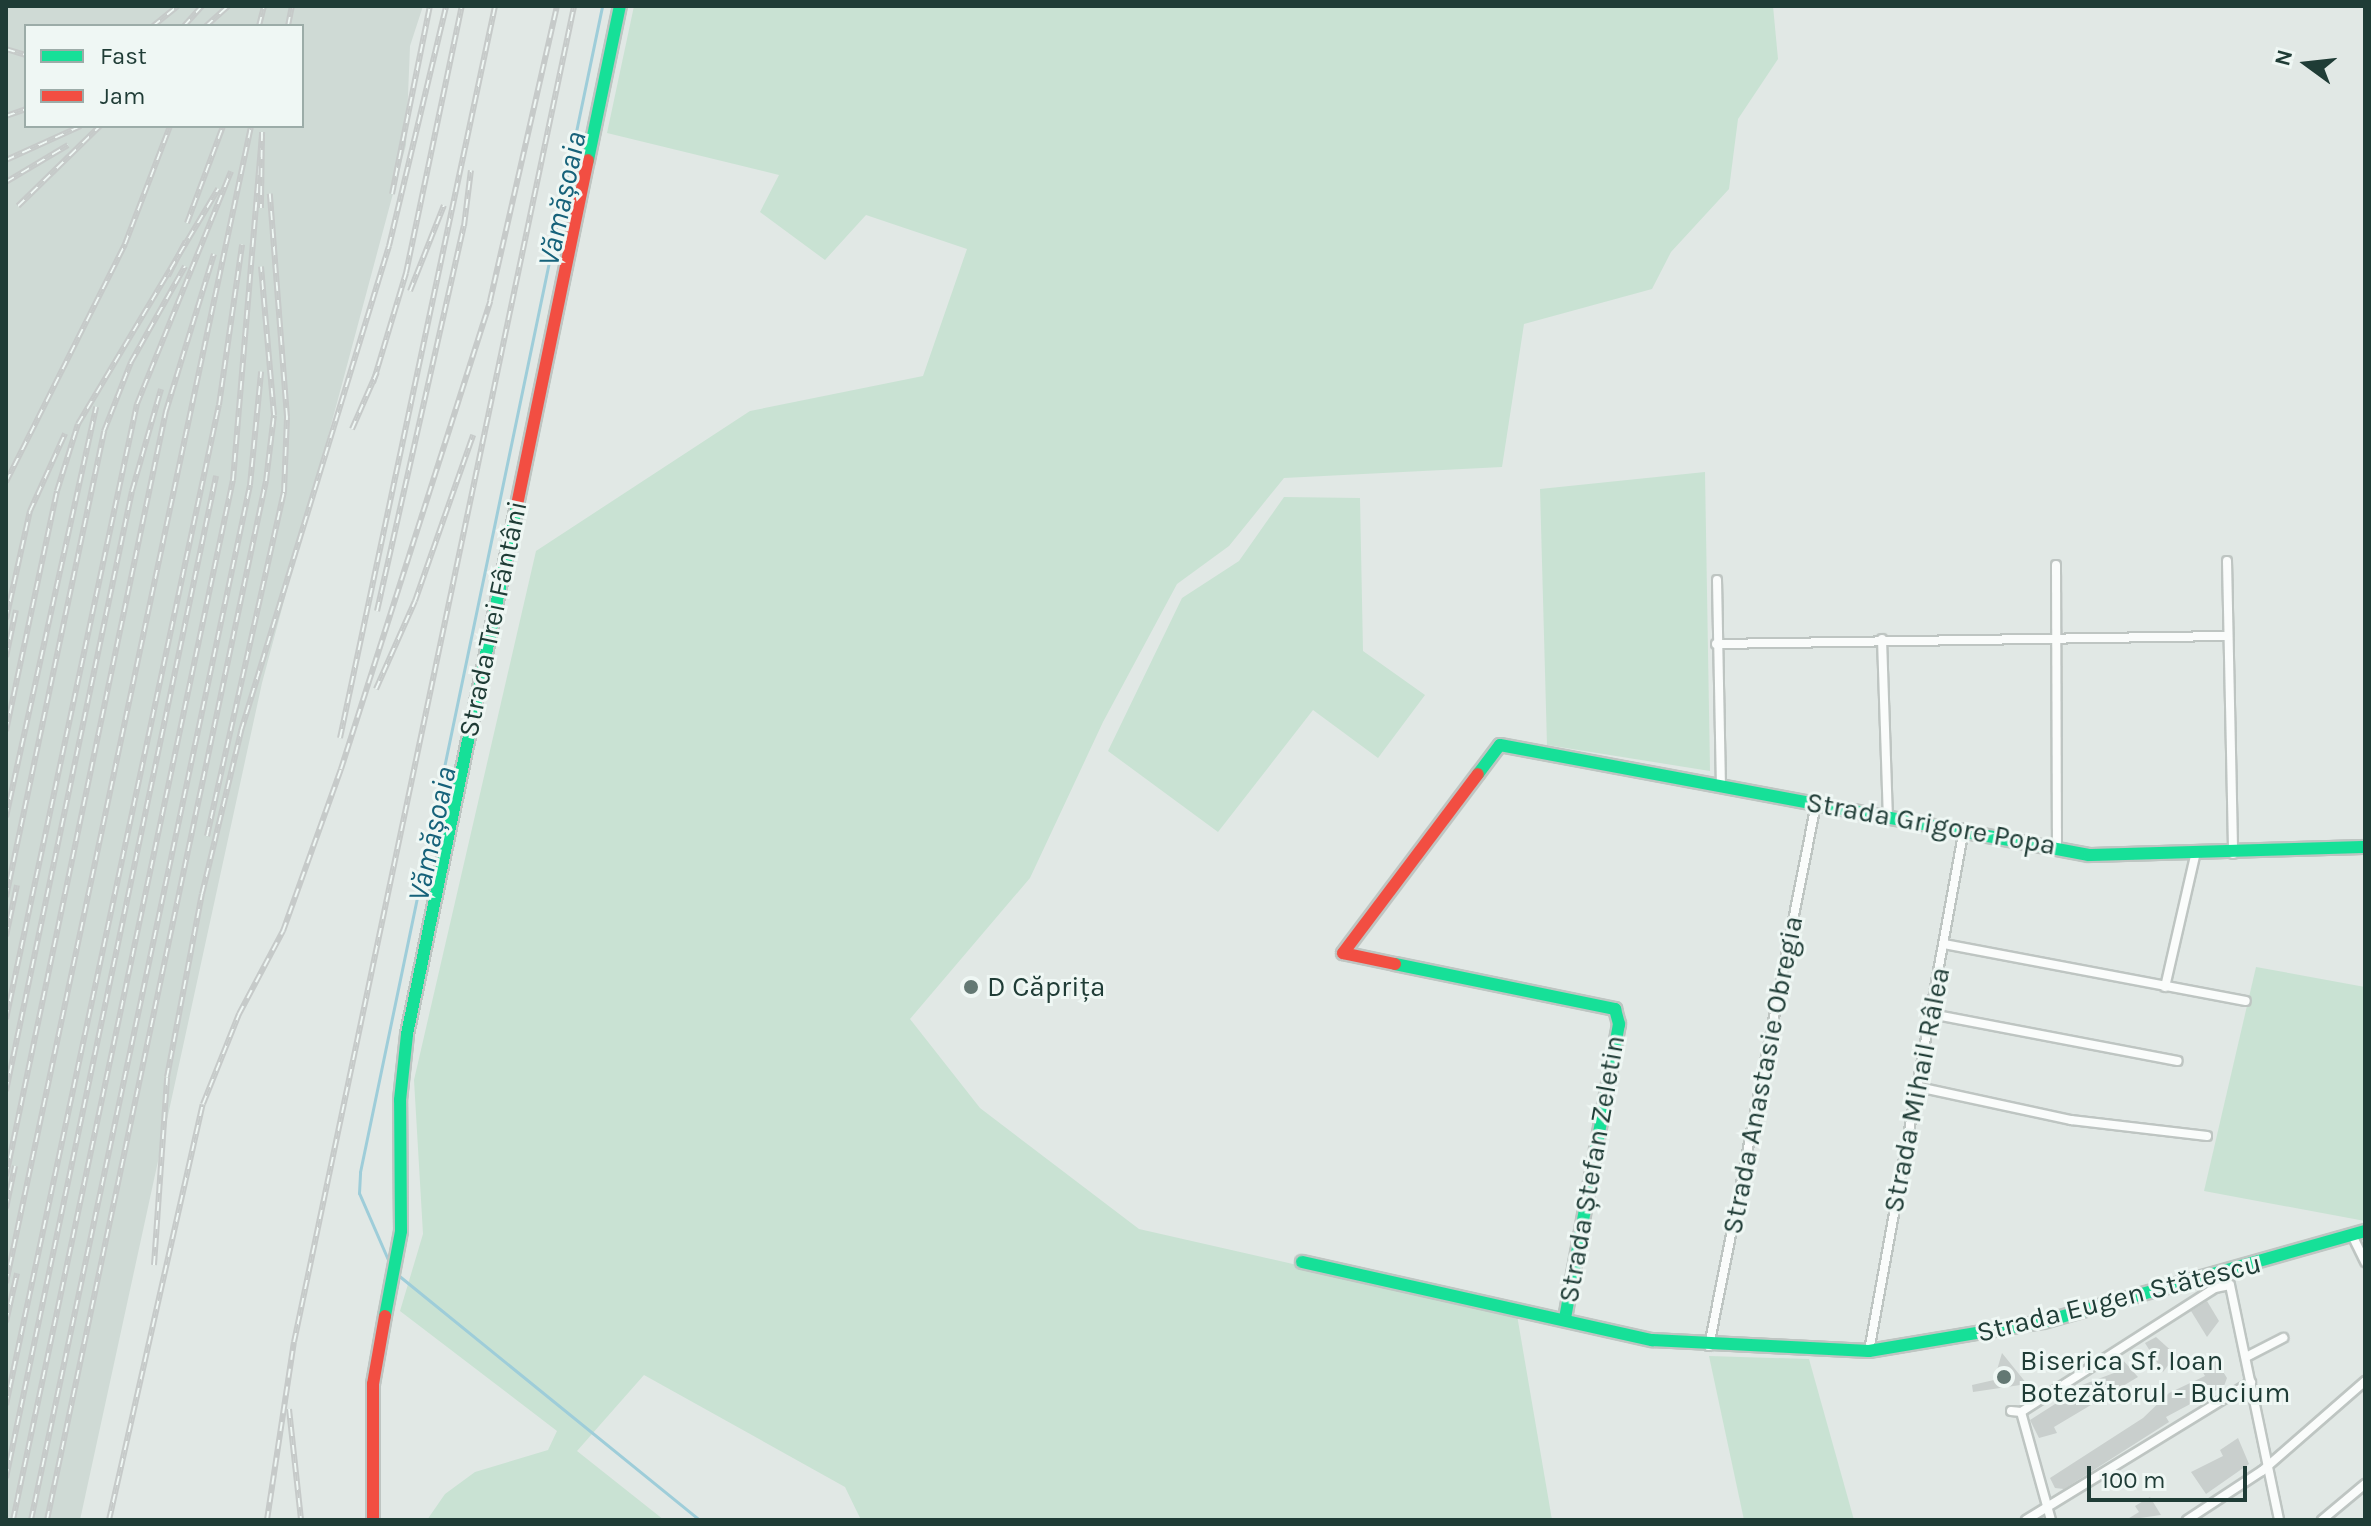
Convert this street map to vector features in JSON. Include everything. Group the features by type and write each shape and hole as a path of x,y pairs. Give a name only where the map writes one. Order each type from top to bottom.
{"street":[{"name":"Strada Trei Fântâni","path":"373,1520 373,1384 404,1199 400,1100 407,1034 620,6"},
{"path":"2227,561 2233,855"},
{"path":"2056,565 2057,846"},
{"path":"1717,580 1721,783"},
{"path":"1716,644 2057,636 2228,636"},
{"path":"1882,639 1888,816"},
{"name":"Strada Grigore Popa","path":"1343,953 1500,745 1721,783 1816,804 2116,858 2365,847"},
{"name":"Strada Anastasie Obregia","path":"1709,1346 1816,804"},
{"name":"Strada Mihail Râlea","path":"1869,1351 1964,829"},
{"path":"2165,987 2195,856"},
{"path":"1944,944 2246,1001"},
{"name":"Strada Ștefan Zeletin","path":"1343,953 1615,1009 1619,1024 1565,1319"},
{"path":"1931,1014 2178,1061"},
{"path":"1918,1087 2071,1120 2207,1136"},
{"path":"2359,1233 2365,1262"},
{"name":"Strada Eugen Stătescu","path":"1302,1262 1565,1319 1709,1346 1869,1351 2043,1322 2359,1233"},
{"path":"2011,1411 2021,1412 2215,1288 2230,1285 2236,1292 2279,1520"},
{"path":"2246,1357 2283,1338"},
{"path":"2187,1520 2267,1464 2365,1381"},
{"path":"2026,1520 2050,1516 2251,1382"},
{"path":"2021,1412 2050,1516"},
{"path":"2322,1520 2365,1484"}],"shaded area":[{"path":"6,6 423,6 410,46 406,145 262,683 80,1520 6,1520"}],"green space":[{"path":"634,6 1773,6 1778,59 1738,119 1729,189 1671,252 1652,289 1524,324 1502,467 1284,478 1229,546 1177,584 1103,722 1030,878 910,1019 980,1108 1139,1229 1517,1315 1552,1520 861,1520 845,1487 644,1375 577,1451 664,1520 427,1520 445,1494 475,1472 548,1450 557,1431 400,1311 423,1234 414,1080 536,551 750,411 923,376 967,249 866,215 825,260 760,212 779,175 607,133"},
{"path":"1705,472 1710,771 1547,745 1540,489"},
{"path":"1284,497 1360,498 1363,651 1425,695 1378,758 1313,710 1218,832 1108,751 1182,598 1239,561"},
{"path":"2256,967 2365,987 2365,1221 2204,1191"},
{"path":"1709,1356 1809,1359 1854,1520 1744,1520"}],"building":[{"path":"2207,1301 2219,1321 2207,1337 2191,1311"},
{"path":"2156,1337 2176,1355 2163,1372 2145,1343"},
{"path":"2002,1353 2027,1384 1973,1392 1972,1385 1994,1380"},
{"path":"2122,1359 2138,1377 2054,1427 2057,1433 2039,1438 2030,1420 2066,1397 2070,1403 2086,1393 2082,1385 2114,1373 2110,1366"},
{"path":"2215,1359 2227,1378 2224,1386 2166,1417 2169,1422 2064,1489 2055,1488 2050,1478 2143,1418 2169,1393 2205,1376 2201,1369"},
{"path":"2238,1438 2249,1464 2206,1494 2191,1472 2223,1456 2220,1450"},
{"path":"2150,1497 2161,1515 2126,1520 2139,1512 2135,1506"}],"waterway":[{"name":"Vămășoaia","path":"389,1262 359,1193 360,1172 602,6"},
{"name":"Vămășoaia","path":"398,1275 699,1520"}],"railway":[{"path":"156,24 178,6"},
{"path":"186,24 202,6"},
{"path":"208,24 228,6"},
{"path":"260,24 264,6"},
{"path":"288,24 292,6"},
{"path":"392,194 430,6"},
{"path":"154,1265 167,1077 202,894 241,731 389,246 446,6"},
{"path":"373,383 406,273 462,6"},
{"path":"340,738 495,6"},
{"path":"109,1520 203,1104 239,1014 283,931 341,769 490,301 557,6"},
{"path":"267,1520 294,1342 574,6"},
{"path":"6,49 24,54"},
{"path":"6,116 24,110"},
{"path":"6,160 77,128"},
{"path":"18,206 98,128"},
{"path":"6,482 125,244 169,128"},
{"path":"187,223 222,128"},
{"path":"6,1283 251,128"},
{"path":"13,1520 233,480 262,132 261,208"},
{"path":"6,182 68,145"},
{"path":"377,611 464,226 471,170"},
{"path":"6,1019 137,404 231,171"},
{"path":"6,731 57,491 78,424 218,189"},
{"path":"207,836 284,492 287,417 270,194"},
{"path":"410,291 444,205"},
{"path":"168,276 186,241"},
{"path":"6,1405 219,405 242,245"},
{"path":"6,1176 166,411 214,254"},
{"path":"6,897 104,431 131,362 185,266"},
{"path":"47,1520 266,481 274,415 261,267"},
{"path":"31,1520 250,485 261,372"},
{"path":"352,429 377,372"},
{"path":"6,1091 132,491 161,389"},
{"path":"6,817 96,407"},
{"path":"6,619 30,511 65,434"},
{"path":"376,689 415,601 473,435"},
{"path":"6,1478 216,476"},
{"path":"6,657 16,610"},
{"path":"6,936 17,885"},
{"path":"6,1208 15,1166"},
{"path":"6,1322 17,1273"},
{"path":"289,1409 301,1520"}],"traffic: fast":[{"path":"588,160 620,6"},
{"path":"385,1316 401,1231 400,1100 407,1034 517,505"},
{"path":"1478,774 1500,745 2089,855 2365,847"},
{"path":"1395,964 1615,1009 1619,1024 1565,1319"},
{"path":"1302,1262 1652,1340 1869,1351 2043,1322 2365,1231"}],"traffic: jam":[{"path":"517,505 588,160"},
{"path":"1395,964 1343,953 1478,774"},
{"path":"373,1520 373,1384 385,1316"}],"place":[{"name":"D Căprița","path":"971,987"},
{"name":"Biserica Sf. Ioan Botezătorul - Bucium","path":"2004,1377"}]}
